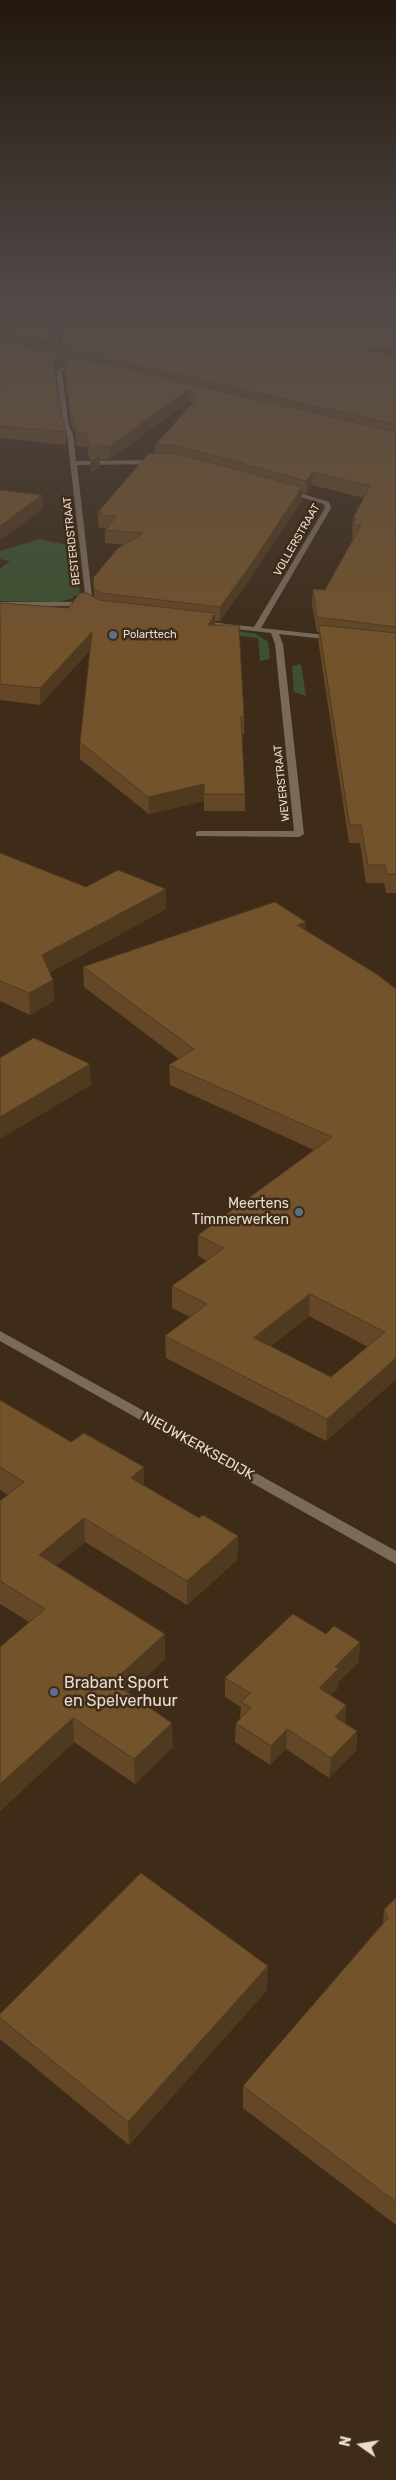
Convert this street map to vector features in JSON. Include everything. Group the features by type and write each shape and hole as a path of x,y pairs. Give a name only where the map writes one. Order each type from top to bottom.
{"street":[{"name":"BESTERDSTRAAT","path":"0,604 93,606 66,421"},
{"path":"73,463 166,462"},
{"name":"VOLLERSTRAAT","path":"256,629 329,505 321,500 275,488"},
{"path":"189,622 340,638"},
{"name":"WEVERSTRAAT","path":"199,834 299,834 279,644 274,631"},
{"name":"NIEUWKERKSEDIJK","path":"0,1335 396,1558"}],"green space":[{"path":"40,539 75,547 80,595 60,602 0,601 0,569 10,561 0,559 0,551"},
{"path":"218,628 256,634 268,642 270,659 260,661 258,638 212,633"},
{"path":"301,664 306,696 294,692 292,666"}],"building":[{"path":"0,421 63,421 66,432 0,426"},
{"path":"74,421 145,421 110,446 89,446 87,434 76,433"},
{"path":"177,421 348,421 396,432 396,627 317,617 313,589 325,590 361,525 353,524 356,518 353,518 370,486 313,472 306,481 175,445 155,445"},
{"path":"377,421 396,421 396,425"},
{"path":"175,453 302,487 252,563 220,607 102,593 94,588 93,578 117,549 143,533 105,530 117,516 99,515 102,512 98,512 148,454"},
{"path":"90,456 99,456 91,462"},
{"path":"0,490 42,495 0,526"},
{"path":"80,593 87,593 99,600 215,613 208,625 239,625 244,717 241,717 245,794 204,794 204,784 148,797 80,742 92,632 40,688 0,684 0,603 68,608"},
{"path":"319,625 396,633 396,874 387,874 385,865 368,865 361,825 350,825"},
{"path":"0,853 86,887 118,870 166,889 42,955 53,980 29,993 0,981"},
{"path":"275,902 306,922 297,925 378,975 396,989 396,1358 327,1419 165,1336 207,1304 172,1286 224,1248 198,1235 332,1137 169,1065 194,1049 83,967","holes":["310,1294 385,1332 331,1377 254,1338"]},
{"path":"34,1038 90,1064 0,1117 0,1058"},
{"path":"0,1400 71,1442 84,1433 144,1467 131,1478 199,1518 203,1515 238,1536 187,1581 84,1518 39,1555 165,1634 112,1682 172,1723 134,1759 73,1718 0,1784 0,1647 45,1609 0,1581 0,1501 24,1482 0,1467"},
{"path":"293,1614 326,1634 334,1626 360,1642 335,1667 339,1668 319,1688 346,1705 335,1717 357,1731 331,1758 287,1729 271,1746 236,1723 251,1708 241,1702 250,1693 225,1678"},
{"path":"141,1873 268,1966 128,2122 0,2018 0,2014"},
{"path":"396,1898 396,2202 243,2086 388,1918 384,1910"}],"place":[{"name":"Polarttech","path":"113,635"},
{"name":"Meertens Timmerwerken","path":"299,1212"},
{"name":"Brabant Sport en Spelverhuur","path":"54,1692"}]}
